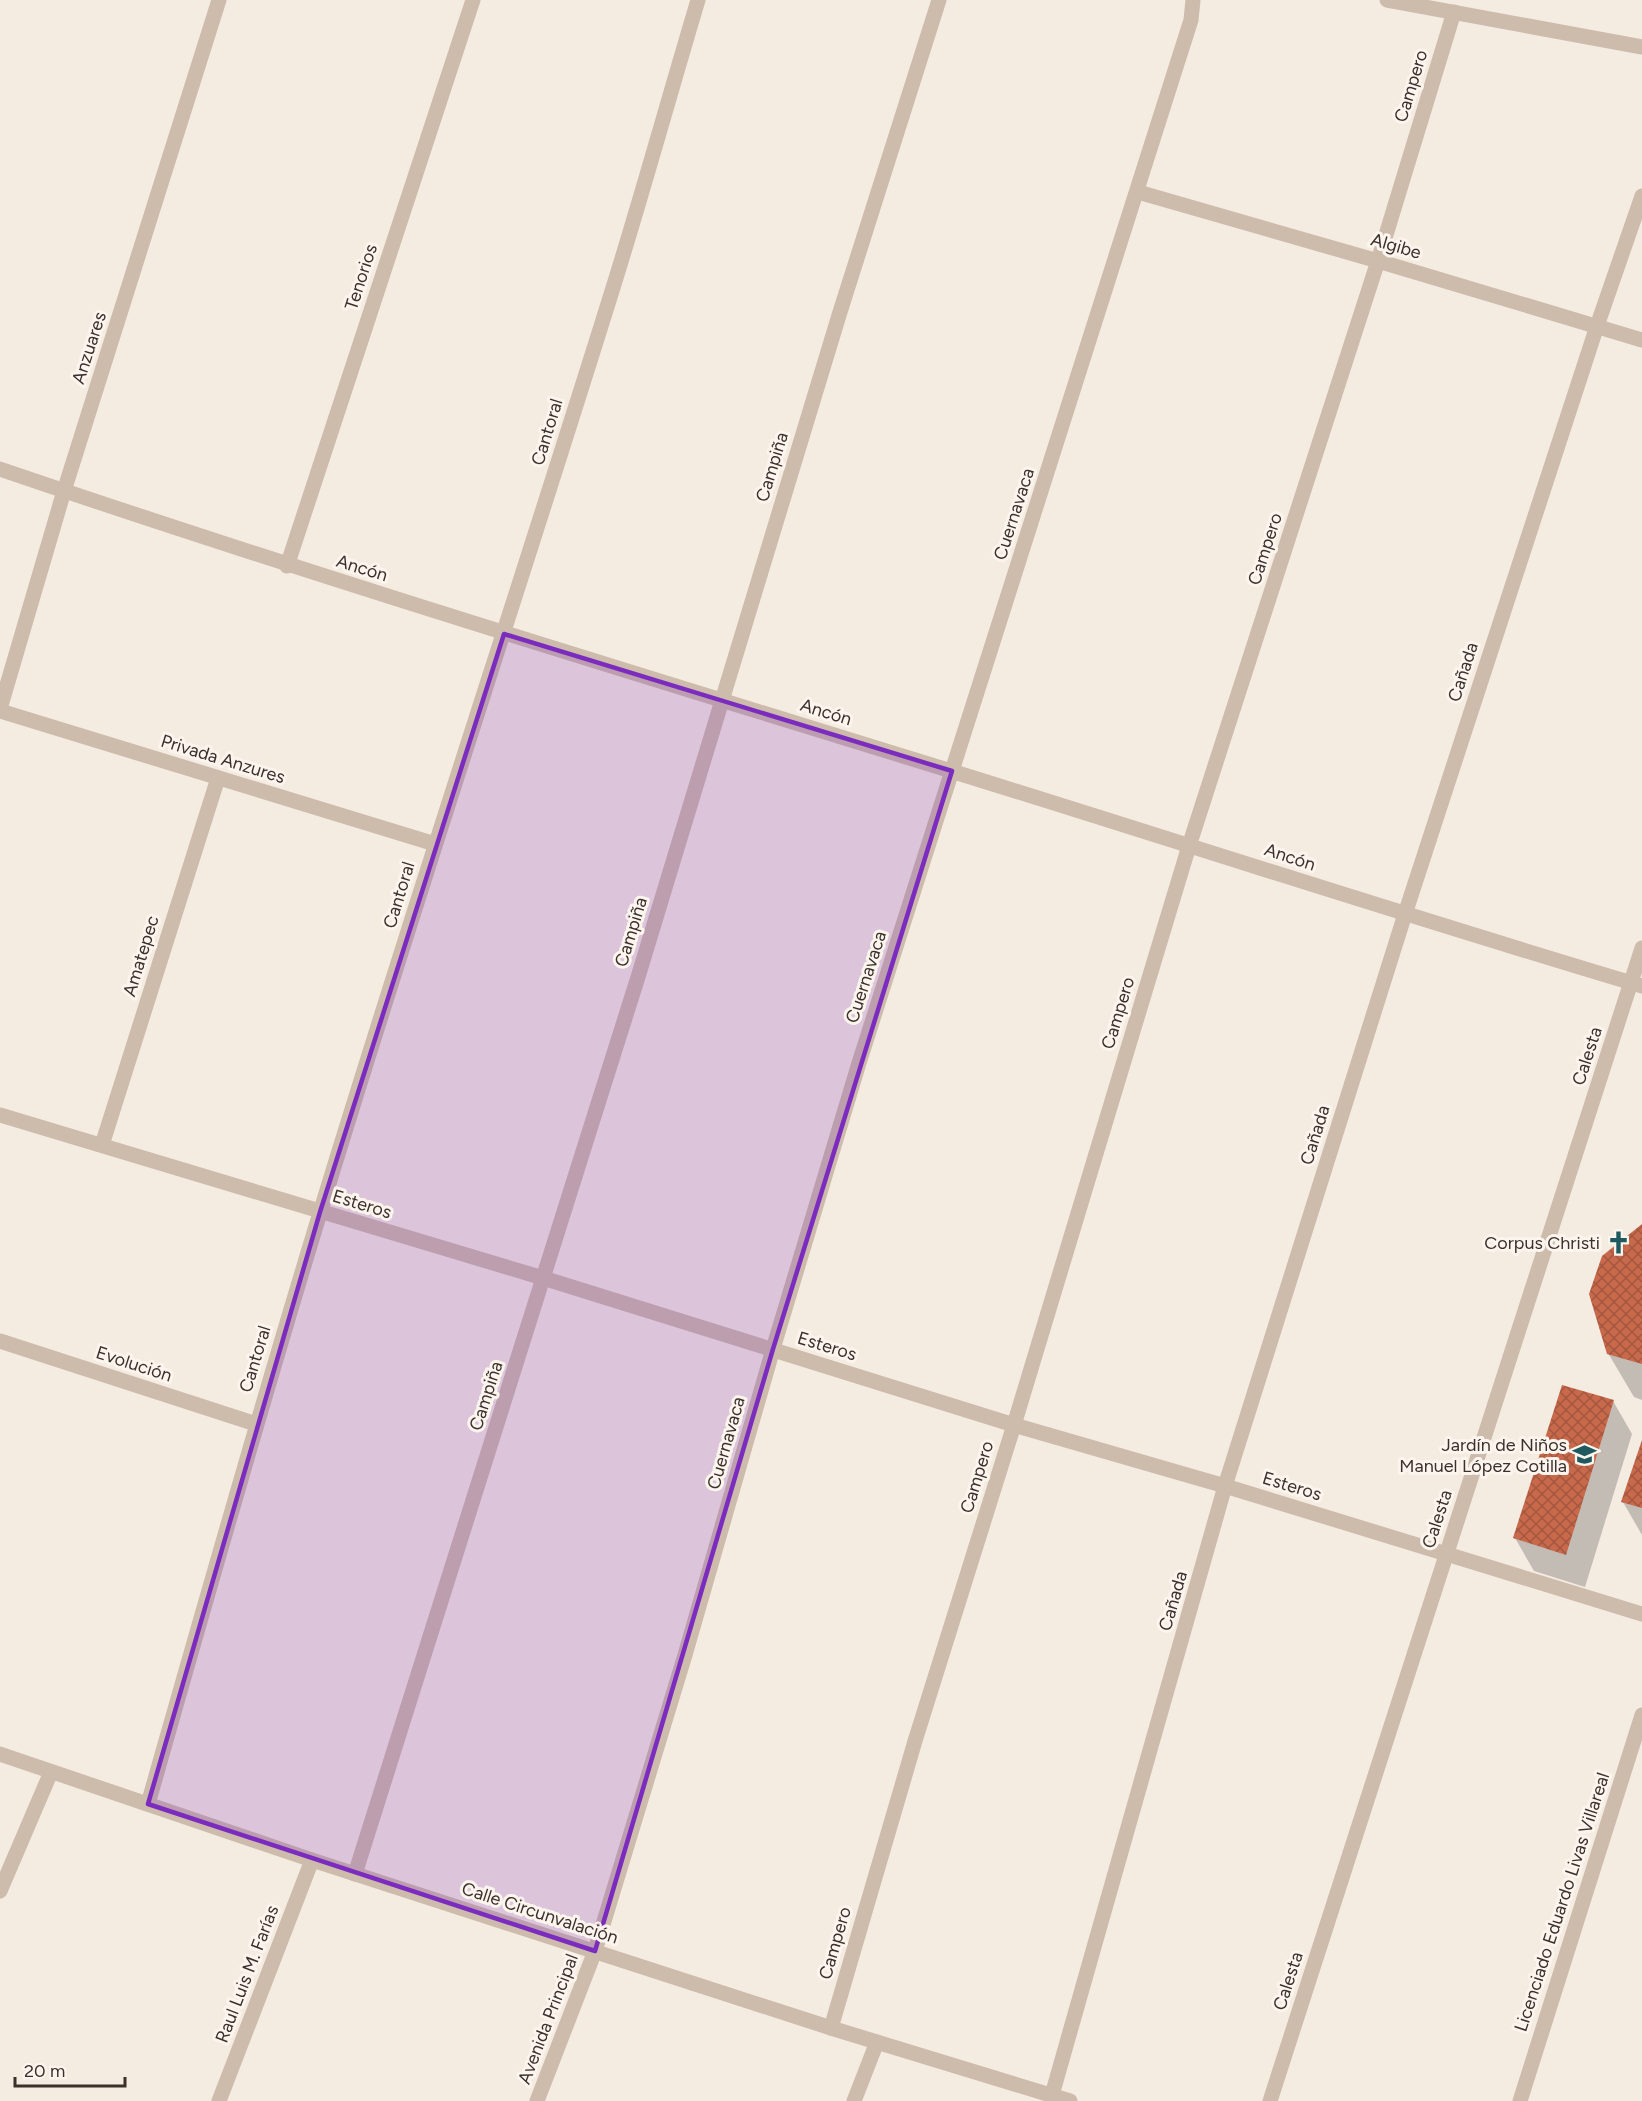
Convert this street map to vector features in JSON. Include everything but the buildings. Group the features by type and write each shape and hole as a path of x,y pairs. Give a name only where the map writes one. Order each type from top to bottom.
{"street":[{"name":"Anzuares","path":"0,710 64,491 219,0"},
{"name":"Tenorios","path":"287,566 472,0"},
{"name":"Cantoral","path":"148,1804 256,1424 320,1212 614,285 698,0"},
{"name":"Campiña","path":"355,1874 638,977 840,312 939,0"},
{"name":"Cuernavaca","path":"595,1951 685,1655 773,1349 859,1063 1138,192 1191,20 1193,0"},
{"name":"Cuernavaca","path":"1191,20 1204,0"},
{"path":"1387,0 1642,47"},
{"name":"Campero","path":"831,2028 919,1730 1189,846 1378,261 1454,12"},
{"name":"Algibe","path":"1138,192 1642,340"},
{"name":"Cañada","path":"1052,2095 1225,1486 1405,914 1597,326 1642,196"},
{"name":"Ancón","path":"0,469 287,566 1637,984"},
{"name":"Privada Anzures","path":"0,710 435,844"},
{"name":"Amatepec","path":"102,1145 218,778"},
{"name":"Calesta","path":"1270,2101 1446,1555 1637,984 1642,948"},
{"name":"Esteros","path":"0,1114 543,1278 1014,1425 1225,1486 1642,1614"},
{"name":"Evolución","path":"0,1341 256,1424"},
{"name":"Licenciado Eduardo Livas Villareal","path":"1520,2101 1642,1715"},
{"name":"Calle Circunvalación","path":"0,1754 355,1874 831,2028 1071,2101"},
{"path":"0,1891 51,1772"},
{"name":"Raul Luis M. Farías","path":"219,2101 312,1860"},
{"name":"Avenida Principal","path":"537,2101 595,1951"},
{"path":"854,2101 878,2042"}],"highlighted area":[{"path":"504,634 952,771 773,1349 595,1951 148,1804 320,1212"}],"place":[{"name":"Corpus Christi","path":"1618,1243"},
{"name":"Jardín de Niños Manuel López Cotilla","path":"1585,1455"}]}
